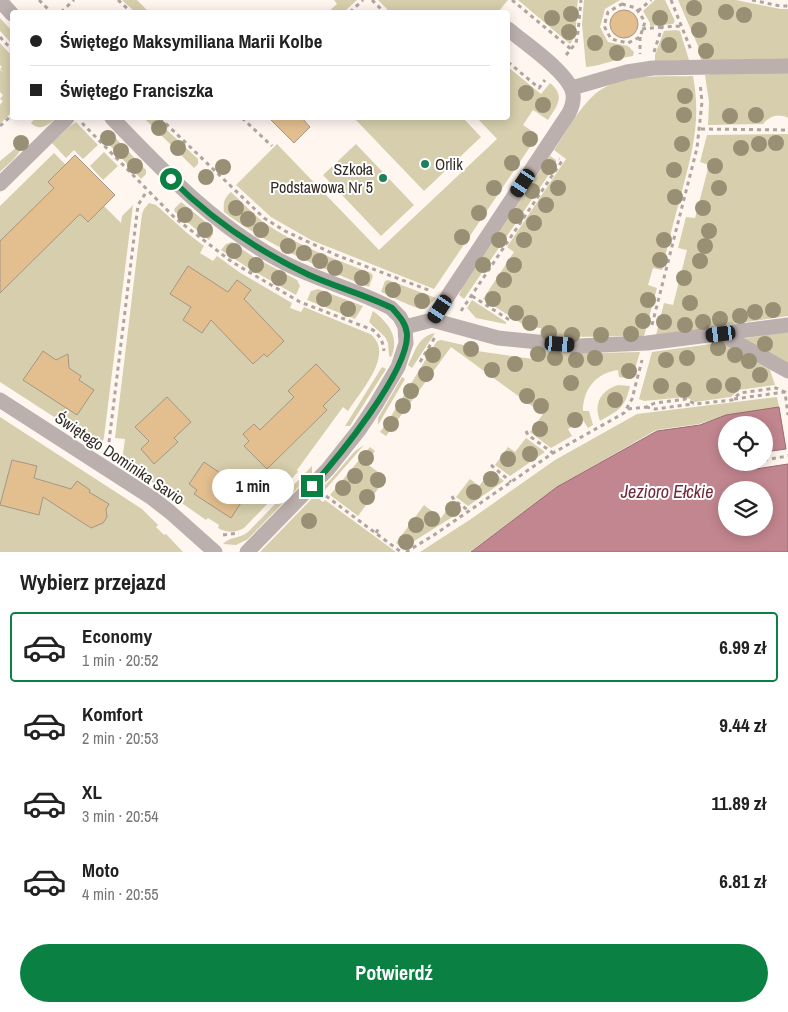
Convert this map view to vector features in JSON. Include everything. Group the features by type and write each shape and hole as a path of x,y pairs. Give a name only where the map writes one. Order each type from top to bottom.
{"street":[{"path":"0,1 10,12"},
{"path":"432,320 569,113 573,104 574,95 572,88 564,75 510,31"},
{"path":"572,88 627,72 653,68 788,66"},
{"path":"0,184 65,120"},
{"path":"114,120 181,189 234,233 281,261 311,276 392,308 400,317 405,327 406,343 398,367 359,430 328,469 247,552"},
{"path":"405,327 432,320 498,338 578,346 647,344 788,325"},
{"path":"721,334 788,371"},
{"name":"Świętego Dominika Savio","path":"0,400 152,498 215,552"}],"path":[{"path":"39,0 49,10"},
{"path":"63,10 74,0"},
{"path":"118,0 129,10"},
{"path":"352,10 363,0"},
{"path":"372,0 382,10"},
{"path":"512,0 571,49"},
{"path":"510,64 539,88 576,43 581,0"},
{"path":"638,11 651,0"},
{"path":"628,409 647,344 698,148 701,129 702,102 696,68 683,26 671,0"},
{"path":"752,0 788,6"},
{"path":"640,37 628,43 611,39 604,26 608,12 622,4 636,8 644,22 640,37 640,48"},
{"path":"642,29 683,26"},
{"path":"653,68 652,58 662,27"},
{"path":"0,37 10,48"},
{"path":"0,126 10,116"},
{"path":"78,120 147,191 189,230 232,262 300,302 373,330 383,343 383,360"},
{"path":"162,120 264,218 284,231 336,255 435,293"},
{"path":"244,120 272,146"},
{"path":"701,129 788,130"},
{"path":"417,366 436,336 444,337 562,160"},
{"path":"107,456 138,205 147,191"},
{"path":"472,296 518,325"},
{"path":"732,400 740,393 776,388 786,392"},
{"path":"406,552 553,453 628,409 686,399 695,404 786,392"},
{"path":"786,392 788,415"},
{"path":"526,431 528,435 553,453"},
{"path":"773,458 788,456"},
{"path":"491,465 511,482"},
{"path":"325,495 401,552"},
{"path":"452,496 454,500 469,511"},
{"path":"376,533 380,528"},
{"path":"218,532 223,535 241,533"}],"shaded area":[{"path":"122,0 137,0 147,10 133,10"},
{"path":"334,0 357,0 346,10 330,10 337,4"},
{"path":"378,0 508,0 500,10 388,10"},
{"path":"518,0 578,0 576,29 570,44"},
{"path":"584,0 620,0 605,9 600,27 608,42 628,46 634,52 633,56 586,67 582,24"},
{"path":"655,0 665,0 675,21 673,24 650,26 643,11"},
{"path":"678,0 736,0 788,9 788,118 774,116 763,124 708,125 709,102 705,75 709,75 709,60 701,60 698,46"},
{"path":"0,18 10,29 10,42 0,31"},
{"path":"664,31 680,31 689,60 655,61 655,55"},
{"path":"0,43 10,54 10,114 0,124 0,105 3,101 0,99 3,95 0,92 0,70 4,73 0,69 2,67 0,65"},
{"path":"510,69 541,94 550,83 555,88 559,97 557,106 548,120 533,110 523,125 538,135 434,289 311,240 271,217 236,185 277,144 379,250 497,139 479,120 510,120"},
{"path":"655,76 693,76 696,107 695,134 662,270 653,268 648,285 657,288 644,336 566,337 540,335 541,328 527,327 483,299 514,252 507,247 566,159 554,150 578,113 589,100 605,87 629,79"},
{"path":"33,120 53,120 41,127 34,126 31,123"},
{"path":"146,120 156,120 198,159 198,164 194,168"},
{"name":"Orlik","path":"356,120 465,120 481,137 424,191"},
{"path":"76,122 98,145 83,159 74,150 66,158 52,143"},
{"path":"108,130 146,170 146,174 141,179 102,137"},
{"path":"788,134 788,316 656,335 664,303 673,305 687,250 678,248 686,217 695,218 709,165 700,162 707,135"},
{"path":"16,138 21,138 22,143 19,153 0,172 0,161 17,147"},
{"path":"356,144 414,205 381,236 323,175"},
{"path":"104,152 118,166 103,180 90,166"},
{"path":"54,153 66,165 48,182 104,206 121,223 122,216 133,205 104,437 103,441 96,444 0,382 0,206"},
{"path":"550,156 556,160 556,164 464,299 459,295 462,288"},
{"path":"231,192 262,221 275,230 315,251 371,273 373,276 369,287 294,254 241,224 224,212 224,201"},
{"path":"181,202 212,227 213,234 209,240 175,212 174,209"},
{"path":"149,203 156,205 204,246 200,253 213,261 217,256 239,272 292,303 290,308 301,312 304,307 370,334 377,342 379,351 378,362 367,383 348,411 343,407 297,470 298,472 244,528 237,531 228,532 218,528 219,525 208,518 206,520 122,461 125,439 115,438 142,214"},
{"path":"232,242 252,256 297,280 300,286 296,295 221,250 226,244"},
{"path":"388,280 436,298 425,309 410,305 381,292 385,281"},
{"path":"318,289 363,306 355,319 307,300 311,291"},
{"path":"472,300 506,322 506,324 476,318 467,308"},
{"path":"373,311 391,331 394,343 391,357 389,356 388,343 385,337 369,322"},
{"path":"788,332 788,363 741,339"},
{"path":"435,333 412,368 408,365 418,345 425,337"},
{"path":"441,340 477,348 477,351 533,359 535,350 596,353 640,352 632,379 619,377 618,370 597,378 588,389 583,411 589,411 593,425 588,428 583,420 568,429 572,436 551,448 530,432 543,414 451,347 386,436 380,432 437,341"},
{"path":"719,343 728,345 770,370 775,385 739,390 731,397 695,402 686,397 644,401 639,399 652,352"},
{"path":"382,367 386,369 350,426 345,426"},
{"path":"402,377 405,379 378,425 378,418"},
{"path":"618,385 630,386 626,399 617,411 600,421 597,409 600,398 607,390"},
{"path":"777,397 779,407 718,416 718,418 699,424 656,430 557,487 470,552 420,552 555,460 637,414"},
{"path":"0,417 142,509 158,525 156,527 164,535 166,534 183,552 0,552"},
{"path":"526,438 545,452 510,476 495,465 508,447 515,452"},
{"path":"364,445 318,498 323,502 325,500 396,552 260,552 331,479 355,451"},
{"path":"370,447 375,451 366,463 386,478 358,516 330,495"},
{"path":"312,466 312,473 248,539 236,545 223,544 248,532"},
{"path":"491,471 504,481 468,506 456,497 470,479 479,486"},
{"path":"452,503 462,511 403,548 396,543 424,505 441,518"}],"water":[{"name":"Jezioro Ełckie","path":"779,407 786,449 773,451 773,416 723,416"},
{"name":"Jezioro Ełckie","path":"718,418 718,471 773,471 773,466 788,464 788,552 471,552 557,487 657,431 700,425"}],"building":[{"path":"624,10 634,14 638,24 634,34 624,38 614,34 610,24 614,14"},
{"path":"271,120 304,120 310,127 294,143"},
{"path":"75,155 115,195 88,222 80,214 0,293 0,241 54,188 48,182"},
{"path":"188,266 228,292 237,280 251,290 244,299 284,341 267,357 264,354 253,364 211,320 202,333 183,320 191,307 170,294"},
{"path":"43,351 56,360 68,354 69,368 81,376 79,380 94,390 77,415 23,380"},
{"path":"316,364 340,389 323,406 327,410 267,469 244,446 249,441 243,434 254,424 260,430 294,397 288,391"},
{"path":"167,397 191,422 174,438 178,442 154,464 141,449 149,441 135,427"},
{"path":"12,460 37,466 34,478 71,489 77,481 90,490 89,492 109,504 106,509 107,517 103,523 91,528 43,497 39,515 0,505"},
{"path":"204,462 248,492 231,518 194,494 197,490 189,484"}],"place":[{"name":"Orlik","path":"425,164"},
{"name":"Szkoła Podstawowa Nr 5","path":"383,178"}],"route":[{"path":"171,179 203,208 234,233 254,246 311,276 392,308 400,317 405,327 406,343 398,367 359,430 312,486"}]}
